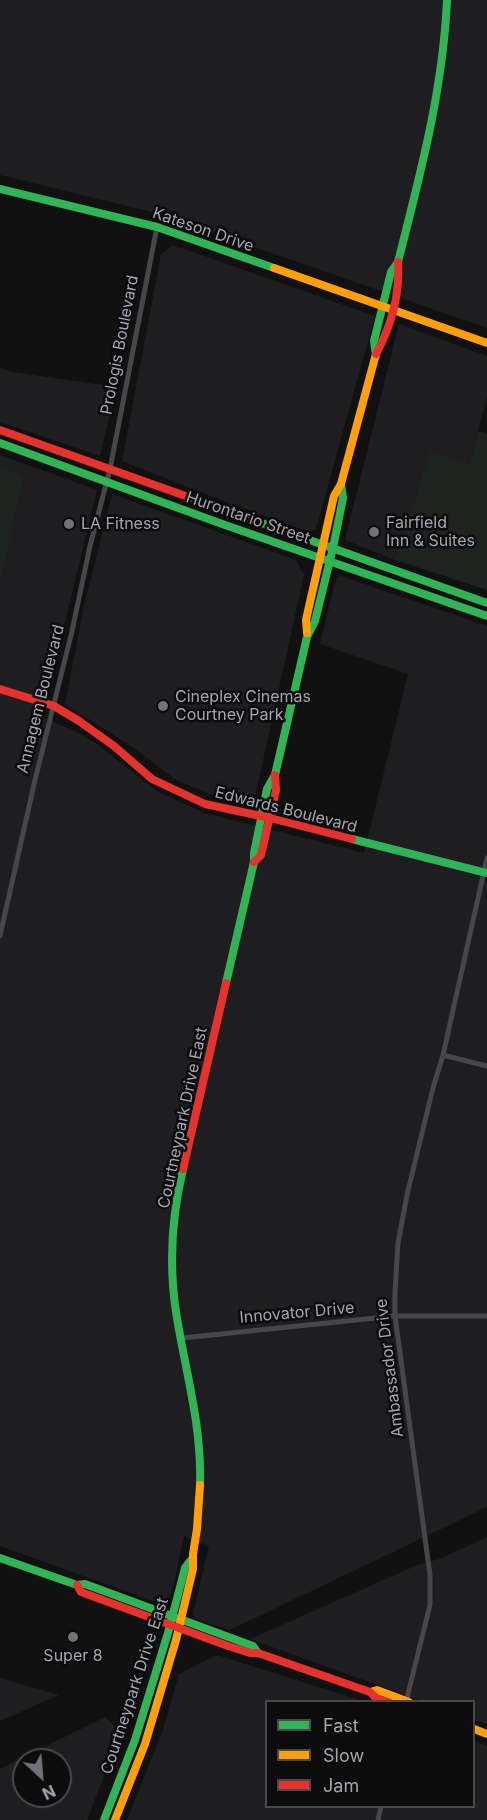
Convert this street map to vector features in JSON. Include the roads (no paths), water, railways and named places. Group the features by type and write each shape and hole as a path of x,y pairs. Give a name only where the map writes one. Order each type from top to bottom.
{"main road":[{"path":"376,355 374,341 382,306 391,272 398,262 436,107 446,40 447,0"},
{"name":"Kateson Drive","path":"0,189 157,227 487,343"},
{"path":"342,484 376,355 383,341 392,310 400,275 398,262"},
{"name":"Hurontario Street","path":"0,430 487,603"},
{"name":"Hurontario Street","path":"0,443 487,616"},
{"name":"Courtneypark Drive East","path":"104,1820 135,1740 193,1569 191,1560 199,1508 200,1450 196,1411 176,1312 173,1280 173,1236 178,1190 254,862 254,853 266,818 267,789 275,775 307,635 306,620 334,496 342,484"},
{"name":"Courtneypark Drive East","path":"307,635 315,621 330,561 343,498 342,484"},
{"name":"Edwards Boulevard","path":"0,689 54,706 114,746 152,779 205,804 485,872"},
{"path":"0,1558 77,1585 85,1584 176,1622 253,1646 258,1653 370,1692 376,1698 383,1700"},
{"name":"Courtneypark Drive East","path":"115,1820 145,1744 176,1622"},
{"path":"370,1692 377,1690 404,1700"}],"street":[{"name":"Prologis Boulevard","path":"110,469 157,227"},
{"name":"Annagem Boulevard","path":"0,936 110,469"},
{"name":"Ambassador Drive","path":"407,1700 430,1605 430,1575 395,1316 394,1292 398,1243 407,1195 443,1055 487,858"},
{"path":"443,1055 487,1066"},
{"name":"Innovator Drive","path":"182,1338 395,1316 487,1316"}],"place":[{"name":"LA Fitness","path":"69,524"},
{"name":"Fairfield Inn & Suites","path":"374,532"},
{"name":"Cineplex Cinemas Courtney Park","path":"163,706"},
{"name":"Super 8","path":"73,1637"}]}
